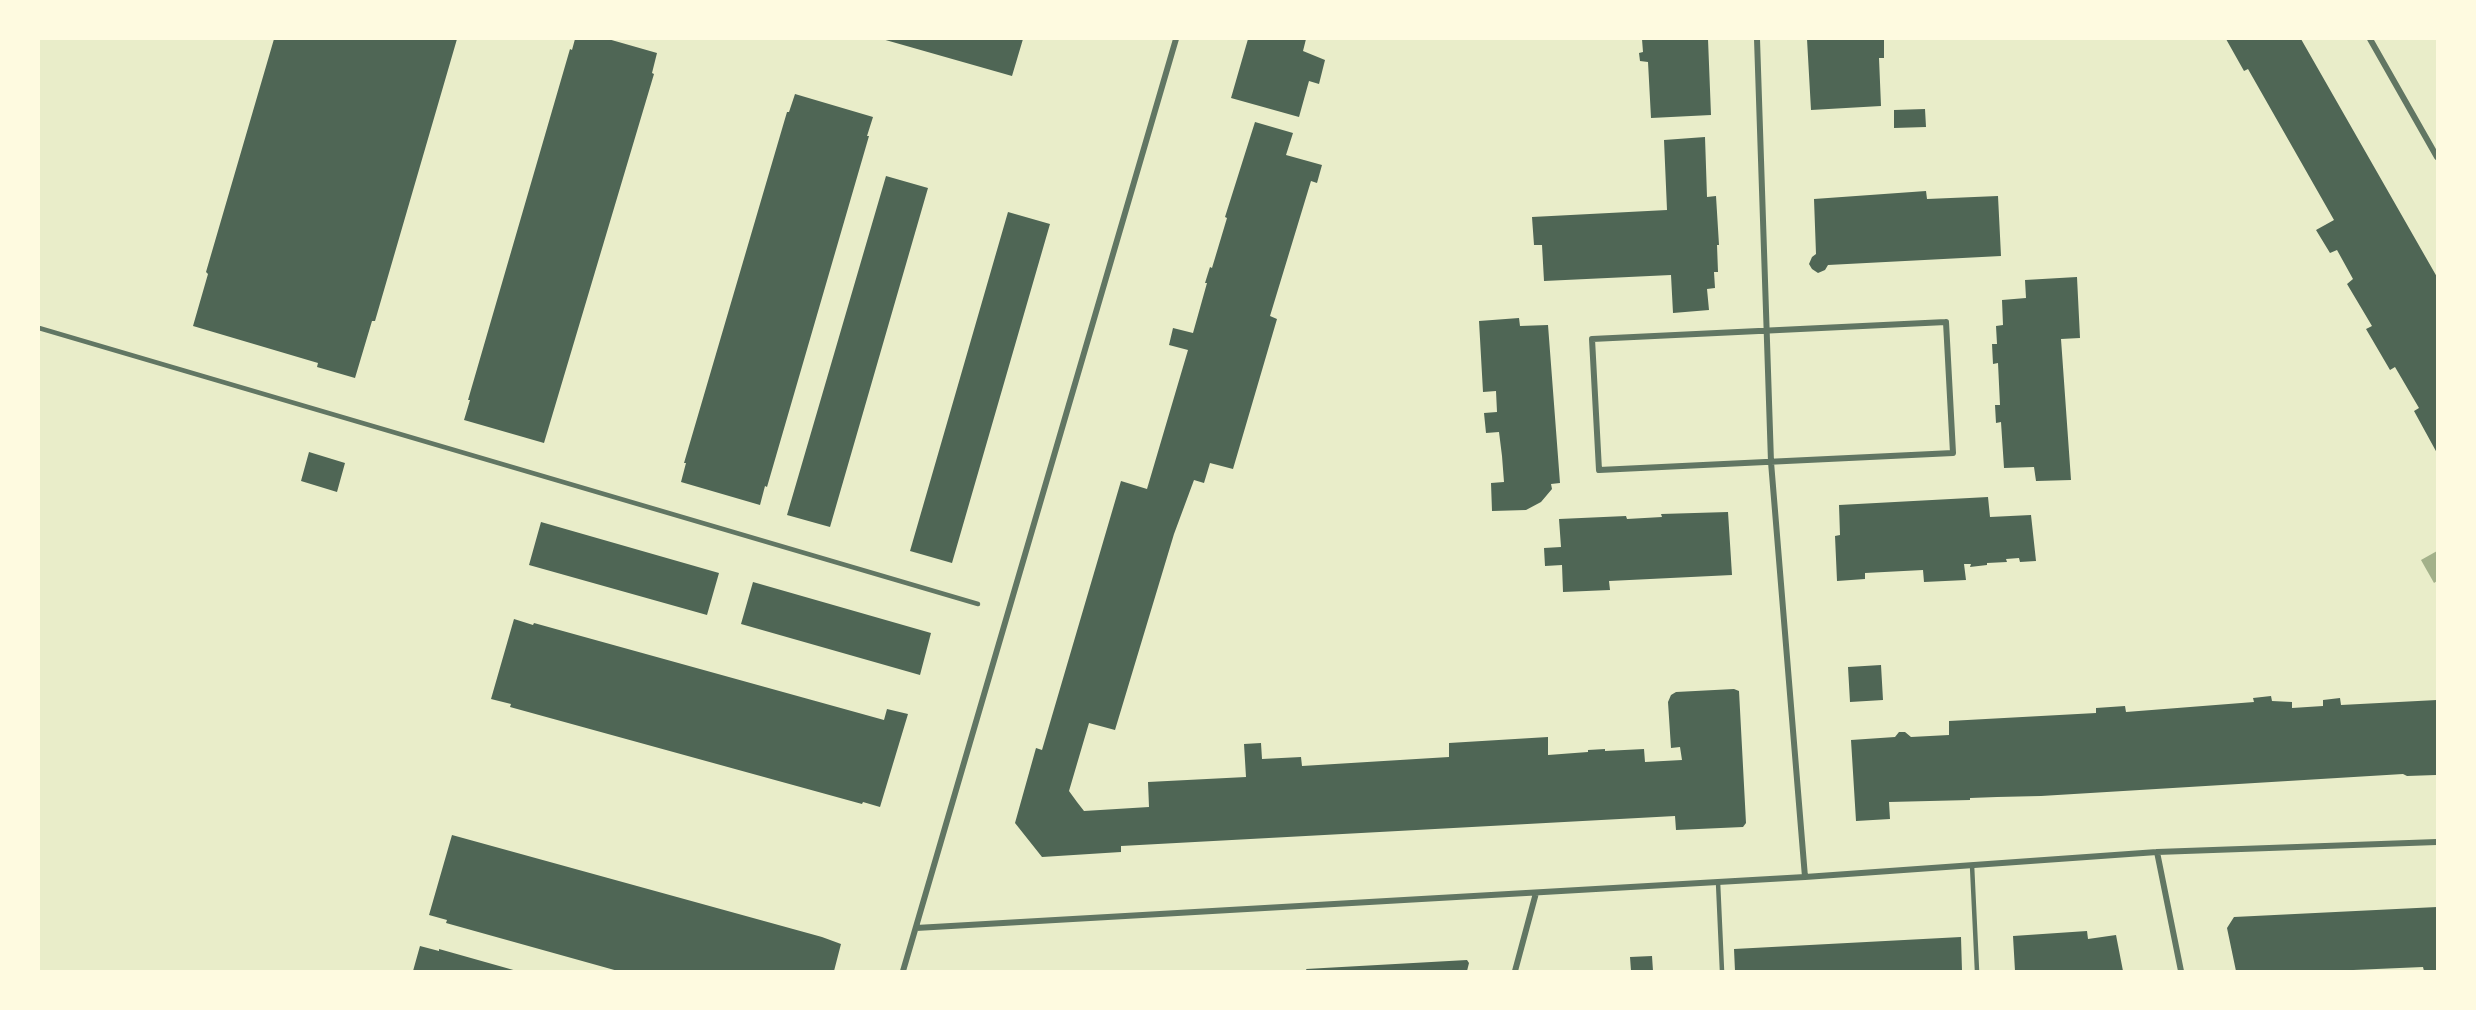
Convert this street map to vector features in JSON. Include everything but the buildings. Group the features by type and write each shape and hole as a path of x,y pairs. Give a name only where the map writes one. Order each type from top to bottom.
{"street":[{"path":"903,971 1176,39"},
{"path":"1757,39 1771,462 1805,877"},
{"path":"2370,39 2437,157"},
{"path":"1946,322 1953,453 1599,470 1592,339 1767,331 1946,322"},
{"path":"916,928 1805,877 2157,852 2437,842"},
{"path":"2157,852 2181,971"},
{"path":"1515,971 1536,893"}],"lane":[{"path":"39,328 978,604"},
{"path":"1972,865 1977,971"},
{"path":"1718,882 1722,971"}],"shaded area":[{"path":"2437,551 2437,581 2434,583 2421,560"}]}
